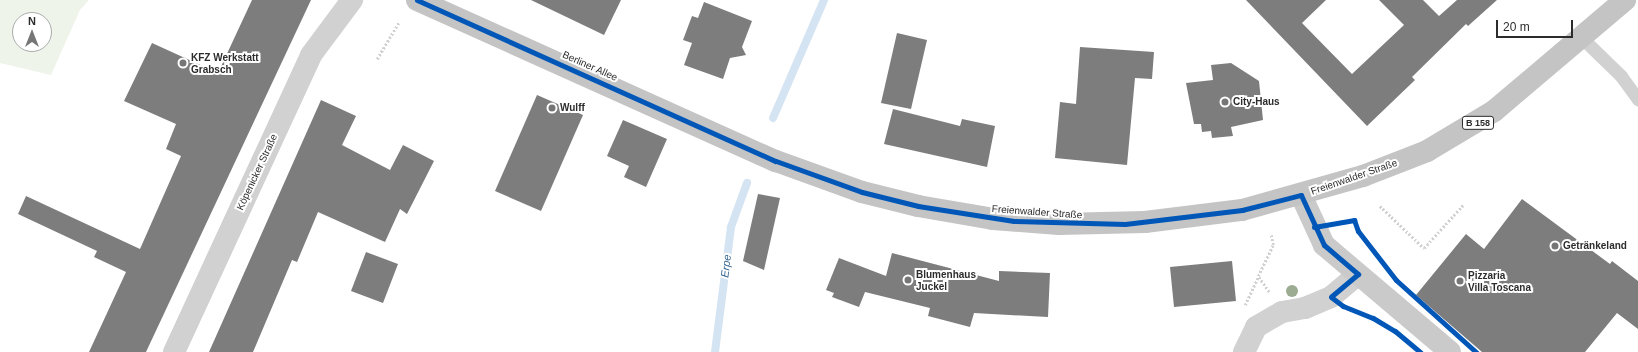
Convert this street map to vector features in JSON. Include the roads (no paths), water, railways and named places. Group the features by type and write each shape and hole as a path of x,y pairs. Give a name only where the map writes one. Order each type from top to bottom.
{"main road":[{"name":"Berliner Allee","path":"417,0 755,150"},
{"name":"Freienwalder Straße","path":"755,150 862,192 918,206 1014,221 1145,222 1242,210 1301,195 1363,176 1454,138 1494,111 1583,39 1625,0"},
{"path":"1301,195 1324,245 1450,352"}],"street":[{"name":"Köpenicker Straße","path":"174,352 311,55 352,0"},
{"path":"1244,352 1256,327 1282,312 1325,300 1358,274"}],"lane":[{"path":"1583,39 1621,76 1638,99"}],"waterway":[{"name":"Erpe","path":"773,118 824,0"},
{"name":"Erpe","path":"715,352 731,227 747,183"}],"place":[{"name":"KFZ Werkstatt Grabsch","path":"183,63"},
{"name":"City-Haus","path":"1225,102"},
{"name":"Wulff","path":"552,108"},
{"name":"Getränkeland","path":"1555,246"},
{"name":"Blumenhaus Juckel","path":"908,280"},
{"name":"Pizzaria Villa Toscana","path":"1460,281"}]}
